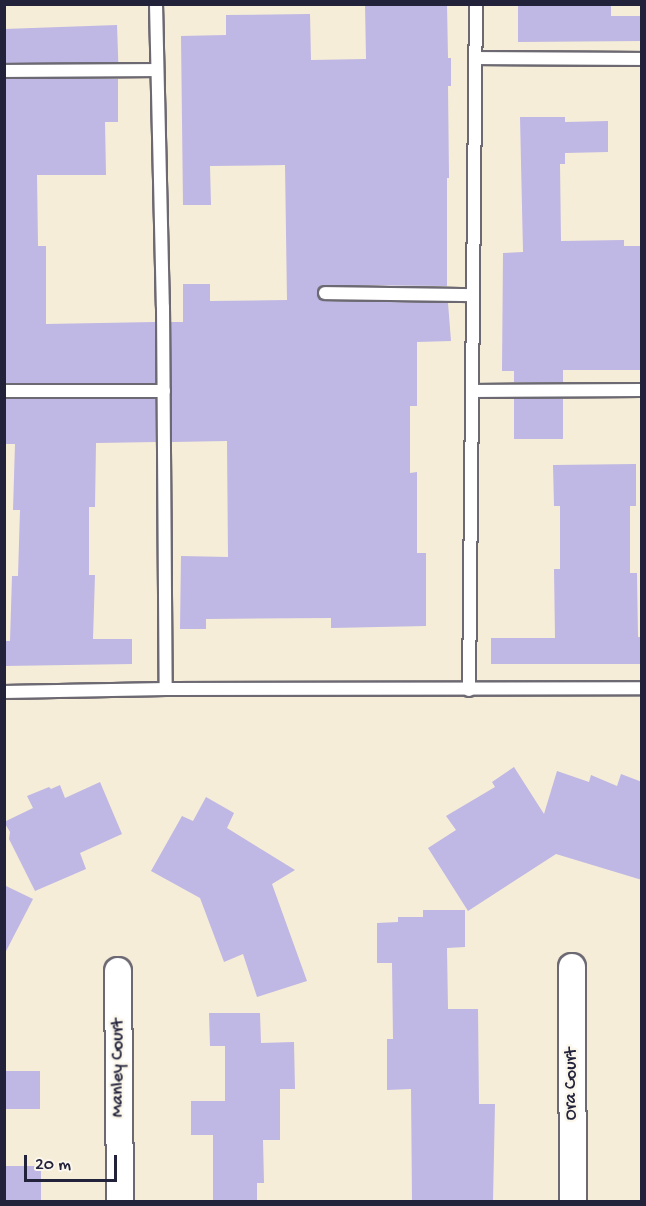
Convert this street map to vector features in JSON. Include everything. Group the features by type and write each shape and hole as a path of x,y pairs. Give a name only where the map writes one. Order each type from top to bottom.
{"street":[{"name":"Ora Court","path":"572,967 573,1202"},
{"name":"Manley Court","path":"118,971 120,1202"}],"lane":[{"path":"156,4 164,391 166,688"},
{"path":"469,690 476,4"},
{"path":"475,58 642,59"},
{"path":"4,71 158,70"},
{"path":"325,293 473,295"},
{"path":"472,391 642,390"},
{"path":"4,391 164,391"},
{"path":"4,692 166,688 469,690 642,688"}],"building":[{"path":"365,4 447,4 451,86 448,86 447,286 325,285 317,292 318,297 325,301 448,303 451,341 417,342 417,406 410,406 410,473 417,472 417,553 426,553 426,626 331,628 331,618 206,619 206,629 180,629 181,556 228,557 227,441 172,442 171,322 183,322 183,284 210,284 210,301 287,300 285,165 210,166 211,205 183,205 181,36 226,35 226,15 310,14 311,60 366,59"},
{"path":"518,4 611,4 611,16 642,16 642,41 518,42"},
{"path":"117,25 118,62 5,66 4,29"},
{"path":"4,79 118,79 118,122 105,122 106,175 37,175 38,246 46,246 46,324 155,322 155,383 4,383"},
{"path":"520,117 565,117 565,122 608,121 608,152 565,153 565,164 560,164 561,241 624,240 624,246 642,246 642,370 563,370 563,382 514,382 514,371 502,371 503,253 523,252"},
{"path":"4,399 155,399 156,442 96,443 95,507 89,507 89,575 95,575 93,639 132,639 132,664 4,666 4,641 10,641 12,576 18,576 20,510 13,510 15,444 4,444"},
{"path":"514,399 563,399 563,439 514,439"},
{"path":"636,464 636,506 630,506 630,573 637,573 638,637 642,637 642,664 491,664 491,638 555,638 554,569 560,569 560,506 554,506 553,465"},
{"path":"514,767 544,814 557,771 589,782 591,775 617,786 621,774 642,782 642,880 556,854 468,911 428,848 456,830 446,816 495,787 492,782"},
{"path":"100,782 122,834 80,853 86,869 35,891 9,839 10,832 4,822 33,808 27,796 60,785 65,798"},
{"path":"206,797 234,813 227,828 295,870 272,884 307,981 257,997 243,954 224,962 200,898 151,871 182,816 193,821"},
{"path":"4,885 33,899 4,955"},
{"path":"423,910 465,910 465,947 447,948 448,1009 478,1009 479,1104 495,1104 493,1202 412,1202 411,1089 387,1090 387,1039 393,1039 392,963 377,963 377,923 398,922 398,917 423,917"},
{"path":"209,1013 260,1013 261,1043 294,1042 295,1089 280,1089 280,1140 263,1140 264,1183 257,1183 257,1202 213,1202 213,1135 191,1135 191,1101 225,1101 225,1046 210,1046"},
{"path":"4,1071 40,1071 40,1109 4,1109"},
{"path":"4,1166 41,1166 41,1202 4,1202"}]}
